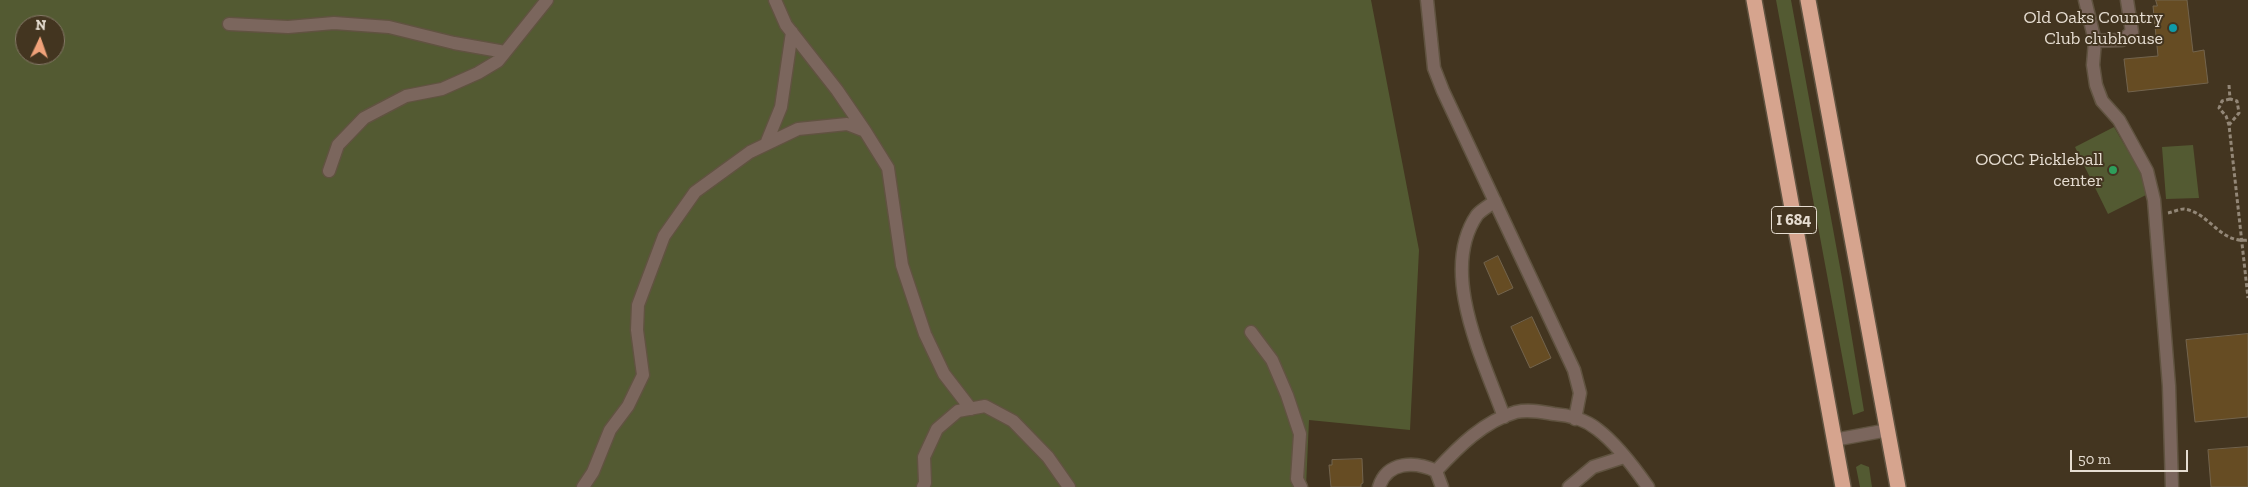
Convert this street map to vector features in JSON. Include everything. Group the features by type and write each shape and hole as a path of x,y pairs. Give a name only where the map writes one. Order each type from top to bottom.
{"highway":[{"name":"I 684","path":"1754,0 1843,487"},
{"path":"1808,0 1898,487"}],"lane":[{"path":"329,170 338,145 364,118 406,96 442,89 478,73 498,61 548,0"},
{"path":"775,0 786,25 837,90 866,131 888,168 902,265 925,334 944,374 971,409"},
{"path":"1427,0 1434,68 1443,91 1574,370 1580,393 1576,419"},
{"path":"2085,0 2095,41 2093,65 2096,85 2102,101 2119,120 2147,171 2154,200 2169,386 2172,487"},
{"path":"2095,41 2122,40 2132,32 2127,0"},
{"path":"229,24 288,27 334,22 389,28 454,43 505,52"},
{"path":"766,144 781,107 792,32"},
{"path":"583,487 593,472 610,430 628,406 643,375 637,330 638,305 664,236 695,192 750,152 798,129 847,124 866,131"},
{"path":"1495,201 1478,214 1469,230 1464,252 1462,277 1466,310 1504,417"},
{"path":"1251,332 1272,360 1287,395 1300,434 1297,479 1301,487"},
{"path":"923,487 925,483 924,457 937,430 958,411 985,406 1013,421 1048,458 1070,487"},
{"path":"1436,471 1453,453 1479,431 1516,412 1531,411 1564,415 1590,424 1599,430 1624,457 1648,487"},
{"path":"1834,440 1888,430"},
{"path":"1568,487 1593,467 1624,457"},
{"path":"1379,487 1382,478 1392,468 1408,465 1424,466 1436,471 1442,487"}],"path":[{"path":"2228,85 2230,99"},
{"path":"2229,125 2239,113 2237,101 2230,99 2222,101 2219,108 2226,116 2229,125 2248,298"},
{"path":"2155,216 2184,209 2199,216 2225,236 2242,241 2248,240"}],"green space":[{"path":"0,0 1371,0 1419,250 1410,430 1309,420 1306,487 0,487"},
{"path":"1776,0 1791,0 1842,278 1864,411 1853,415"},
{"name":"OOCC Pickleball center","path":"2114,127 2152,192 2108,214 2075,147"},
{"path":"2193,145 2199,198 2166,199 2162,147"},
{"path":"1861,464 1869,467 1872,487 1860,487 1856,467"}],"building":[{"name":"Old Oaks Country Club clubhouse","path":"2156,0 2187,0 2193,52 2204,50 2208,83 2128,92 2124,59 2158,56 2153,6 2157,6"},
{"path":"1498,256 1513,288 1498,295 1484,263"},
{"path":"1532,317 1551,358 1530,368 1511,327"},
{"path":"2248,334 2248,417 2195,422 2186,340"},
{"path":"2248,447 2248,487 2211,487 2208,450"},
{"path":"1362,459 1363,483 1361,487 1331,487 1329,465 1332,465 1332,460"}],"place":[{"name":"Old Oaks Country Club clubhouse","path":"2173,28"},
{"name":"OOCC Pickleball center","path":"2113,170"}]}
